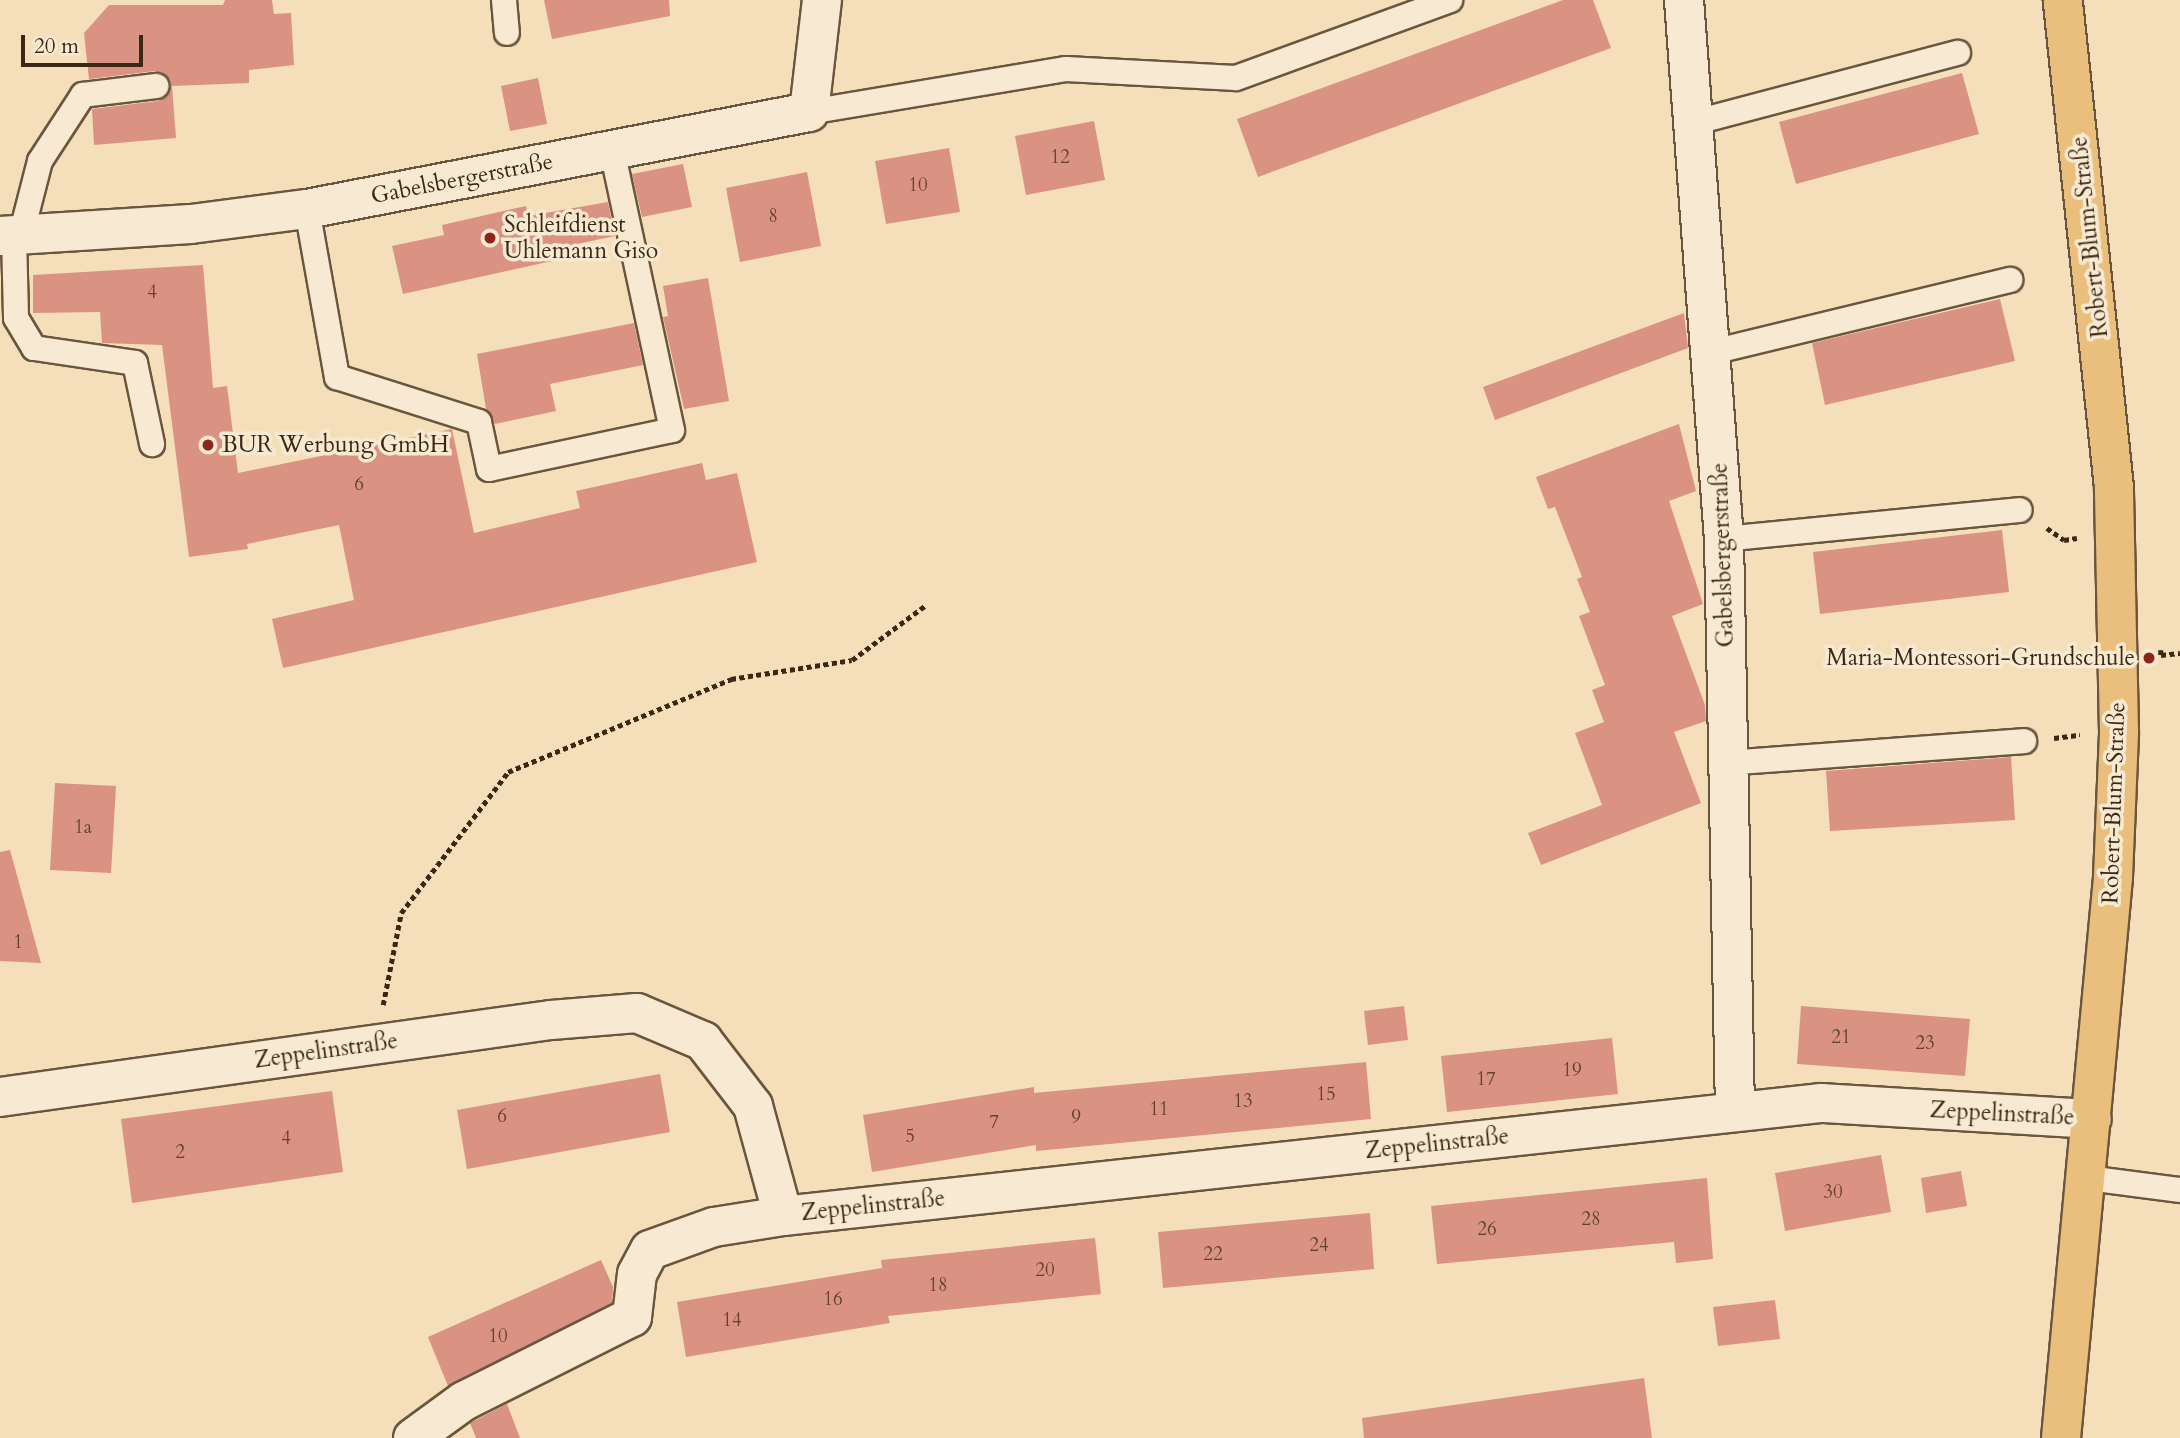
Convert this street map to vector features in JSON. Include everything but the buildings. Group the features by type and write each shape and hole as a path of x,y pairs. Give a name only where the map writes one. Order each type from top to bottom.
{"main road":[{"name":"Robert-Blum-Straße","path":"2061,1438 2092,1119 2119,731 2114,488 2063,0"}],"street":[{"path":"809,112 822,0"},
{"name":"Gabelsbergerstraße","path":"1684,0 1696,122 1724,539 1726,763 1735,1112"},
{"name":"Gabelsbergerstraße","path":"12,236 191,224 307,209 809,112"},
{"name":"Zeppelinstraße","path":"0,1097 376,1043 637,1013 703,1041 753,1106 783,1216"},
{"name":"Zeppelinstraße","path":"412,1438 464,1401 632,1317 636,1274 650,1250 714,1227 783,1216 1822,1103 2092,1119"}],"lane":[{"path":"504,0 508,33"},
{"path":"809,112 1066,69 1236,78 1450,0"},
{"path":"1696,122 1958,53"},
{"path":"152,444 135,363 34,348 16,318 12,236 40,160 83,94 156,86"},
{"path":"307,209 337,377 479,422 489,469 673,430 612,150"},
{"path":"1712,352 2010,279"},
{"path":"1724,539 2020,510"},
{"path":"1726,763 2024,741"},
{"path":"2087,1178 2180,1186"}],"path":[{"path":"376,1043 401,913 508,772 731,679 852,660 926,605"},
{"path":"2024,741 2119,731"}],"place":[{"name":"Schleifdienst Uhlemann Giso","path":"490,238"},
{"name":"BUR Werbung GmbH","path":"208,445"},
{"name":"Maria-Montessori-Grundschule","path":"2149,658"}]}
